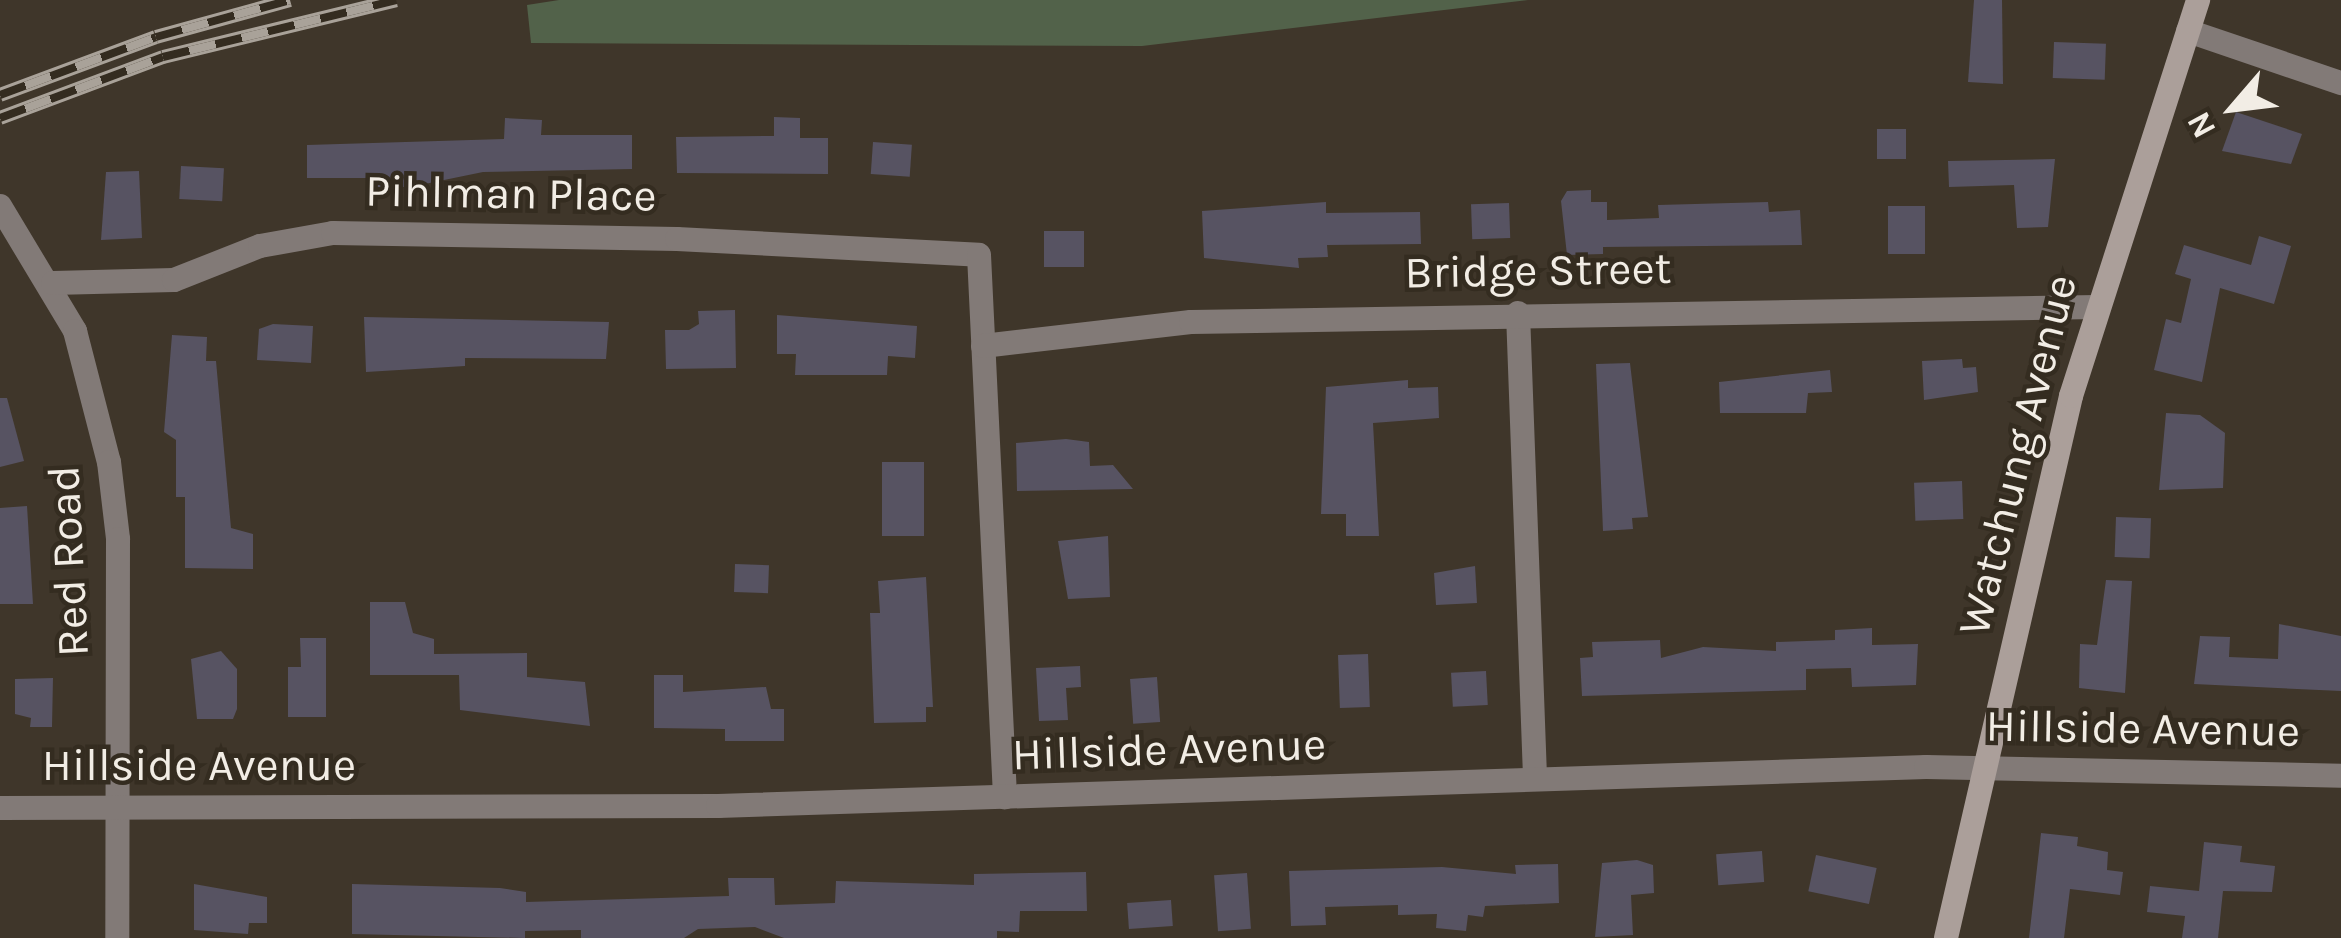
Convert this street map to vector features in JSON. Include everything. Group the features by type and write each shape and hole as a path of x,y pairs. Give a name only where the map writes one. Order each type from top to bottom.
{"main road":[{"name":"Watchung Avenue","path":"1946,938 2097,308 2198,0"}],"street":[{"path":"2188,31 2341,83"},
{"name":"Red Road","path":"0,206 53,283 93,386 109,462 118,539 117,938"},
{"name":"Pihlman Place","path":"53,283 175,280 260,246 333,233 677,239 975,255 983,346"},
{"name":"Bridge Street","path":"983,346 1191,322 1519,313 2097,308"},
{"path":"1519,313 1535,778"},
{"path":"983,346 1005,796"},
{"name":"Hillside Avenue","path":"0,808 1005,796 1984,768 2341,776"}],"green space":[{"path":"559,0 1528,0 1142,46 531,43 527,5"}],"building":[{"path":"1974,0 2002,0 2003,84 1968,82"},
{"path":"2054,42 2106,44 2105,80 2053,78"},
{"path":"2236,112 2302,134 2291,164 2222,151"},
{"path":"774,117 800,118 800,138 828,138 828,174 677,173 676,137 774,136"},
{"path":"505,118 542,120 541,135 632,135 632,169 483,172 410,187 372,187 372,178 307,178 307,145 504,139"},
{"path":"1877,129 1906,129 1906,159 1877,159"},
{"path":"873,142 912,145 910,177 871,174"},
{"path":"2055,159 2048,227 2017,228 2014,185 1949,187 1948,161"},
{"path":"181,166 224,168 222,201 179,199"},
{"path":"139,171 142,238 101,240 106,172"},
{"path":"1591,190 1591,202 1607,202 1607,220 1659,218 1658,205 1768,202 1769,212 1800,210 1802,245 1603,247 1603,254 1567,255 1561,201 1567,191"},
{"path":"1326,202 1326,213 1420,212 1421,244 1327,245 1328,257 1298,258 1299,268 1204,258 1202,211"},
{"path":"1509,203 1510,238 1472,239 1471,204"},
{"path":"1888,206 1925,206 1925,254 1888,254"},
{"path":"1044,231 1084,231 1084,267 1044,267"},
{"path":"2259,236 2291,246 2274,304 2220,288 2202,382 2154,370 2166,319 2181,323 2191,279 2175,274 2184,245 2251,265"},
{"path":"735,310 736,368 666,369 665,330 689,330 699,324 698,311"},
{"path":"777,315 917,326 915,358 888,356 887,375 795,375 796,354 777,354"},
{"path":"364,317 609,322 606,359 465,358 465,366 366,372"},
{"path":"273,324 313,326 311,363 257,360 259,329"},
{"path":"172,335 207,337 206,361 216,361 231,528 253,534 253,569 185,568 185,497 176,497 176,440 164,432"},
{"path":"1962,359 1963,368 1976,367 1978,392 1924,400 1922,361"},
{"path":"1630,363 1648,517 1632,518 1633,529 1603,531 1596,364"},
{"path":"1830,370 1832,392 1808,393 1806,413 1720,413 1719,382"},
{"path":"1408,380 1408,388 1438,387 1439,418 1373,423 1379,536 1346,536 1346,514 1321,514 1326,387"},
{"path":"0,398 7,398 24,461 0,467"},
{"path":"2166,413 2200,415 2225,433 2223,488 2159,490"},
{"path":"1089,442 1090,466 1113,465 1133,489 1017,491 1016,443"},
{"path":"882,462 924,462 924,536 882,536"},
{"path":"1962,481 1963,519 1915,521 1914,483"},
{"path":"27,506 33,604 0,604 0,508"},
{"path":"2116,517 2151,518 2150,558 2115,557"},
{"path":"1108,536 1110,597 1068,599 1058,541"},
{"path":"735,564 769,565 768,593 734,592"},
{"path":"1475,566 1477,603 1436,605 1434,573"},
{"path":"926,577 933,707 926,707 926,722 874,723 870,613 880,613 878,581"},
{"path":"2106,580 2132,581 2125,693 2079,688 2080,644 2097,645"},
{"path":"370,602 405,602 413,633 434,639 434,654 527,653 527,677 585,682 590,726 460,710 459,675 370,675"},
{"path":"2279,624 2341,636 2341,691 2194,684 2200,636 2230,637 2229,657 2278,659"},
{"path":"1872,628 1872,645 1918,644 1916,685 1852,687 1851,668 1806,669 1806,690 1582,696 1580,658 1593,657 1592,642 1660,640 1661,658 1703,647 1776,651 1776,642 1835,640 1835,630"},
{"path":"300,638 326,638 326,717 288,717 288,667 301,667"},
{"path":"221,651 237,669 237,709 233,719 197,719 191,659"},
{"path":"1368,654 1370,707 1340,708 1338,655"},
{"path":"1080,666 1081,687 1066,688 1068,720 1039,721 1036,668"},
{"path":"1486,671 1488,705 1453,707 1451,673"},
{"path":"654,675 683,675 683,692 766,687 771,709 784,709 784,741 725,741 725,729 654,728"},
{"path":"1157,677 1160,722 1133,724 1130,679"},
{"path":"53,678 52,727 30,727 31,718 15,714 15,679"},
{"path":"2041,833 2078,837 2077,846 2108,852 2107,870 2123,872 2120,895 2070,889 2064,938 2029,938"},
{"path":"2204,842 2242,846 2240,862 2275,866 2272,892 2223,891 2218,938 2182,938 2185,916 2147,912 2150,886 2199,891"},
{"path":"1762,851 1764,882 1718,885 1716,854"},
{"path":"1816,855 1877,868 1869,904 1808,891"},
{"path":"1637,860 1653,865 1654,893 1631,895 1633,935 1595,937 1602,863"},
{"path":"1558,864 1559,903 1485,906 1483,917 1468,915 1466,931 1436,928 1437,914 1398,915 1398,905 1325,907 1326,925 1291,926 1289,871 1442,867 1516,874 1515,865"},
{"path":"1086,872 1087,911 1020,911 1019,932 997,931 997,938 784,938 755,927 698,929 684,938 581,938 581,930 525,931 525,938 352,934 352,884 500,888 526,892 526,902 729,896 728,878 774,878 775,905 835,903 836,881 974,885 974,874"},
{"path":"1247,873 1251,929 1218,931 1214,875"},
{"path":"194,884 267,897 267,923 249,923 248,934 194,930"},
{"path":"1171,900 1173,926 1129,929 1127,903"}],"railway":[{"path":"0,95 156,37 290,0"},
{"path":"0,118 163,57 396,0"}]}
